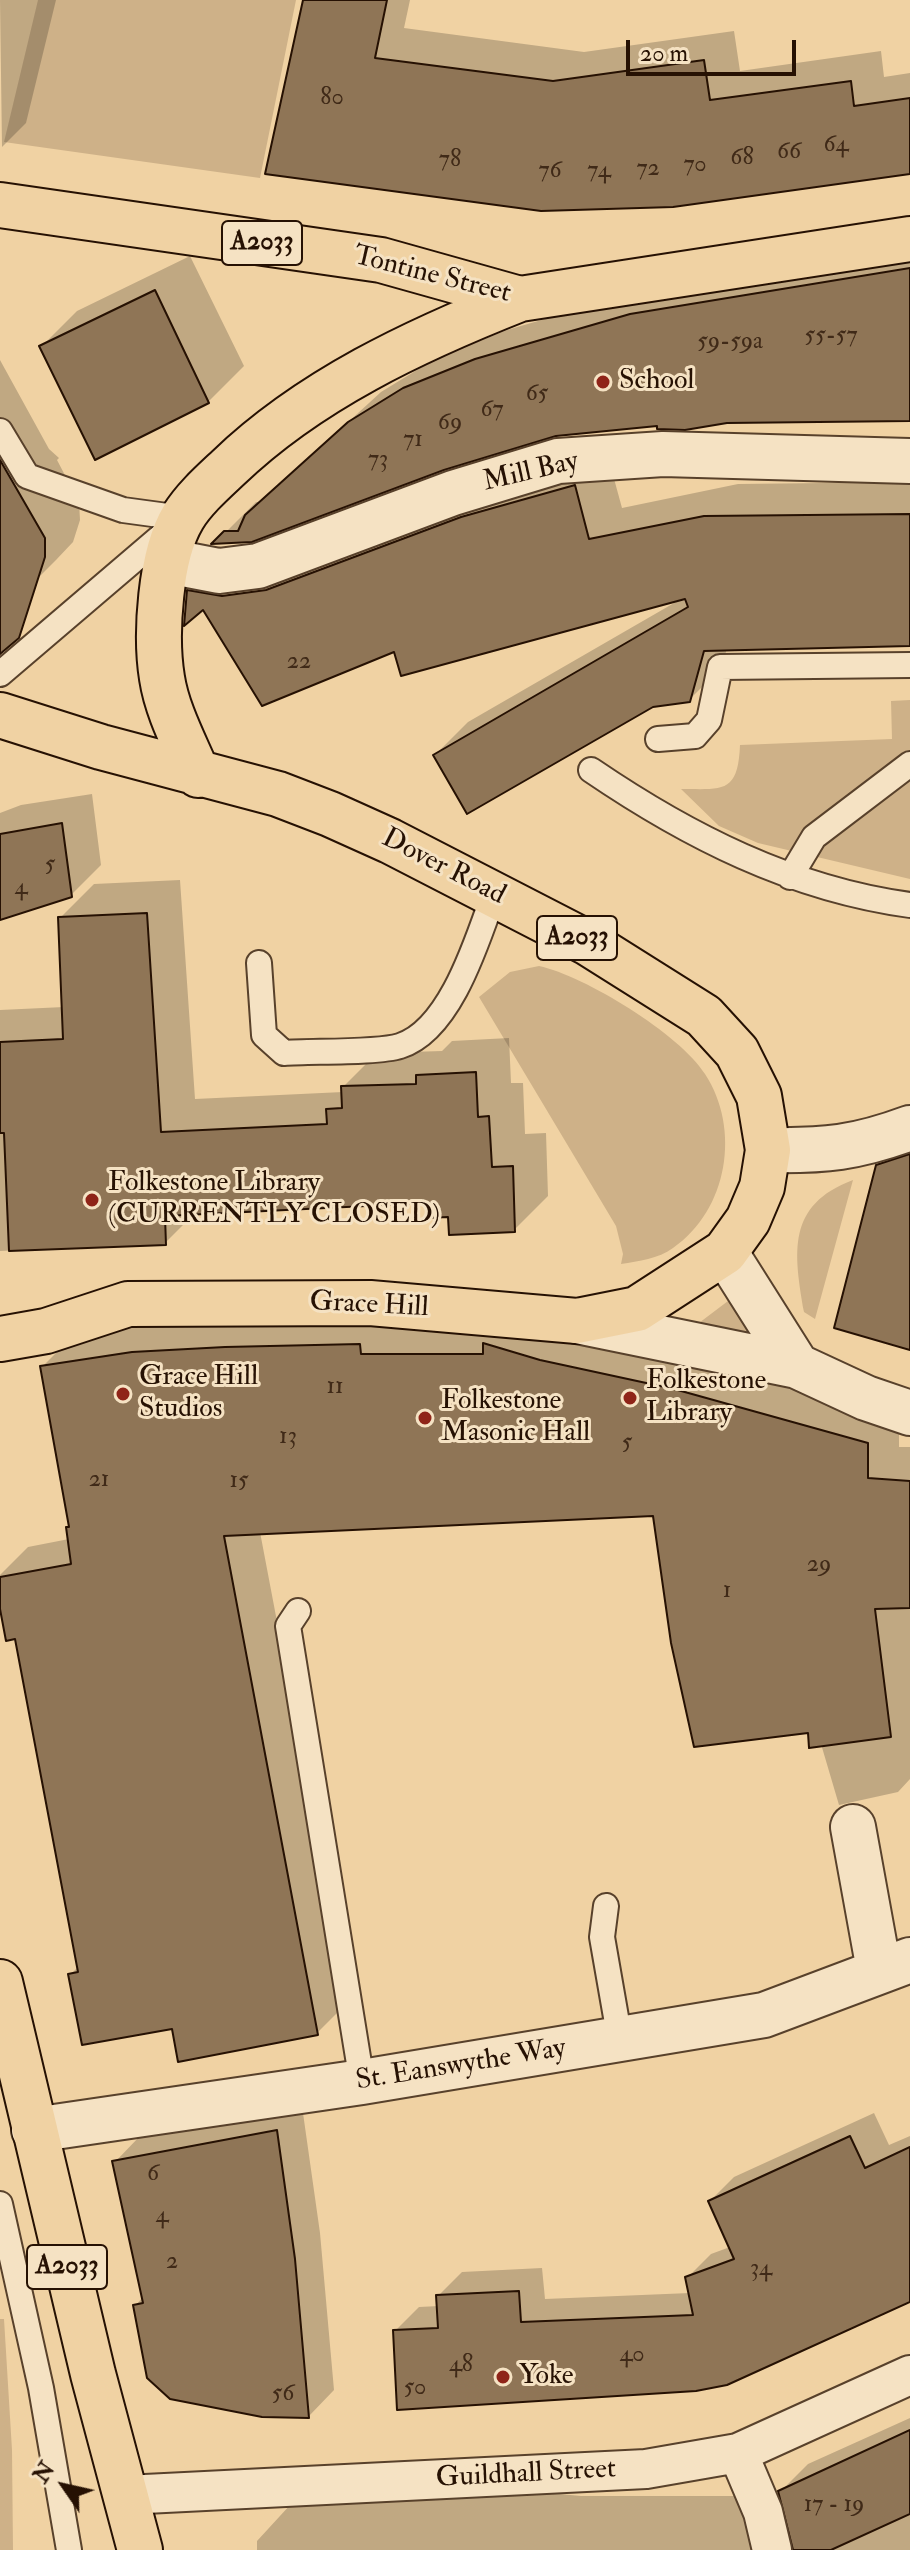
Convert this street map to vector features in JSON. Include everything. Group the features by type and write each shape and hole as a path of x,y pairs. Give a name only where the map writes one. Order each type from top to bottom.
{"main road":[{"name":"Tontine Street","path":"0,205 381,260 520,299 910,239"},
{"name":"A2033","path":"198,775 172,713 162,679 160,629 167,561 182,518 207,488 252,445 328,392 453,325 520,299"},
{"name":"Dover Road","path":"0,715 198,775 278,794 330,814 588,943 704,1016 737,1052 759,1096 768,1150 762,1187 748,1220 725,1252"},
{"name":"Grace Hill","path":"0,1339 46,1331 128,1304 370,1303 577,1321 637,1309 725,1252"},
{"name":"A2033","path":"0,1982 34,2130 140,2550"}],"street":[{"name":"Mill Bay","path":"167,561 219,571 258,566 453,493 558,461 663,454 910,461"},
{"path":"768,1150 822,1151 864,1145 910,1128"},
{"path":"725,1252 797,1366"},
{"path":"577,1321 797,1366 866,1398 910,1413"},
{"name":"St. Eanswythe Way","path":"34,2130 362,2082 764,2015 895,1965 853,1827"},
{"name":"Guildhall Street","path":"125,2495 646,2469 738,2453 910,2375"},
{"path":"738,2453 763,2512 772,2550"}],"lane":[{"path":"0,431 27,476 123,510 182,518"},
{"path":"0,674 182,518"},
{"path":"658,739 695,736 709,720 720,667 910,665"},
{"path":"790,877 814,837 910,764"},
{"path":"591,770 633,798 738,856 790,877 865,898 910,905"},
{"path":"259,963 264,1035 284,1053 401,1046 426,1028 461,983 494,894"},
{"path":"298,1611 288,1626 362,2082"},
{"path":"606,1906 602,1937 620,2040"},
{"path":"0,2204 41,2388 69,2550"}],"shaded area":[{"path":"38,0 296,0 260,178 4,142"},
{"path":"910,700 910,879 758,843 719,826 681,789 726,785 736,773 740,745 892,739 891,701"},
{"path":"539,966 581,981 654,1025 693,1058 716,1096 723,1119 725,1143 717,1191 692,1232 661,1255 621,1264 623,1254 616,1226 479,997 510,972"},
{"path":"853,1180 815,1319 804,1312 797,1251 800,1233 805,1217 816,1203 831,1190"},
{"path":"732,1298 768,1346 691,1329"},
{"path":"0,2319 4,2319 12,2450 13,2550 0,2550"}],"building":[{"path":"303,0 387,0 375,58 553,81 704,60 710,100 851,81 854,106 910,98 910,174 673,207 541,211 265,174"},
{"path":"910,268 910,421 727,423 685,430 657,429 657,426 556,436 444,470 252,542 211,544 224,531 238,531 245,515 348,422 403,388 475,359 630,314"},
{"path":"155,290 209,403 95,460 39,346"},
{"path":"0,460 45,538 45,557 19,638 0,654"},
{"path":"575,485 589,539 704,516 910,514 910,646 704,651 690,702 653,707 467,814 433,755 688,607 685,599 401,676 394,652 262,706 203,610 184,626 187,590 222,596 266,590 461,517"},
{"path":"62,823 72,897 0,920 0,834"},
{"path":"147,913 161,1132 327,1124 326,1109 342,1108 341,1086 416,1084 416,1075 476,1072 478,1117 489,1116 492,1167 513,1166 515,1232 449,1235 448,1217 427,1218 427,1203 165,1216 166,1245 9,1251 4,1133 0,1133 0,1042 63,1039 58,917"},
{"path":"910,1154 910,1350 834,1328 876,1165"},
{"path":"483,1343 540,1360 674,1389 868,1443 868,1478 910,1481 910,1608 875,1609 891,1737 809,1748 808,1733 694,1747 671,1643 653,1516 224,1536 318,2035 178,2062 172,2029 82,2045 68,1974 78,1972 15,1639 6,1641 0,1609 0,1577 71,1564 66,1527 69,1527 40,1366 132,1352 225,1347 360,1344 361,1354 483,1354"},
{"path":"277,2130 295,2259 309,2418 262,2417 170,2399 147,2378 133,2305 143,2303 112,2161"},
{"path":"850,2136 865,2168 910,2147 910,2302 727,2385 696,2391 397,2410 393,2330 438,2328 436,2295 519,2291 521,2322 693,2315 685,2277 734,2259 708,2201"},
{"path":"910,2430 910,2514 831,2550 793,2550 778,2491"}],"place":[{"name":"School","path":"603,382"},
{"name":"Folkestone Library (CURRENTLY CLOSED)","path":"92,1200"},
{"name":"Grace Hill Studios","path":"123,1394"},
{"name":"Folkestone Library","path":"630,1398"},
{"name":"Folkestone Masonic Hall","path":"425,1418"},
{"name":"Yoke","path":"503,2377"}]}
